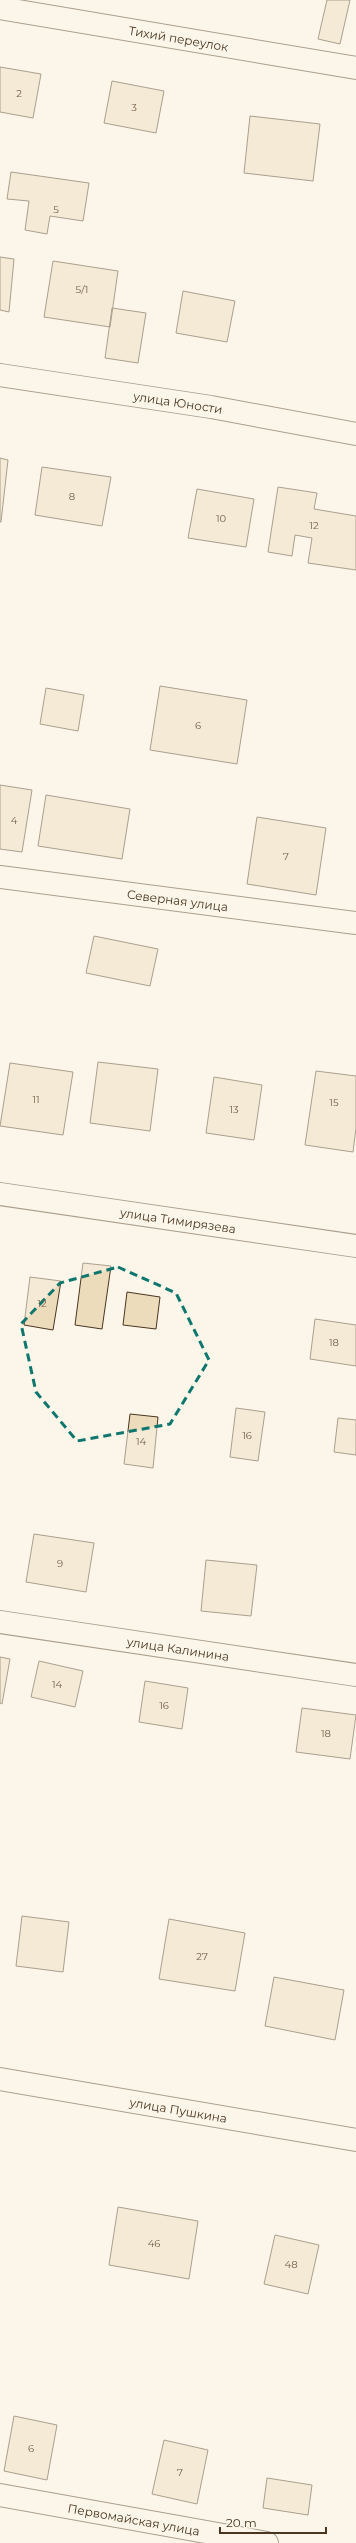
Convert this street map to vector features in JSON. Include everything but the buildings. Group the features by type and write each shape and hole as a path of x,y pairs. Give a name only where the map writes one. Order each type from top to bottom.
{"street":[{"name":"Тихий переулок","path":"0,8 356,68"},
{"name":"улица Юности","path":"0,375 211,407 356,434"},
{"name":"Северная улица","path":"0,877 356,923"},
{"name":"улица Тимирязева","path":"0,1194 356,1246"},
{"name":"улица Калинина","path":"0,1622 356,1676"},
{"name":"улица Пушкина","path":"0,2079 356,2140"},
{"name":"Первомайская улица","path":"0,2495 267,2543"}],"highlighted area":[{"path":"118,1267 176,1293 209,1360 170,1424 77,1441 36,1392 21,1324 60,1283"}]}
